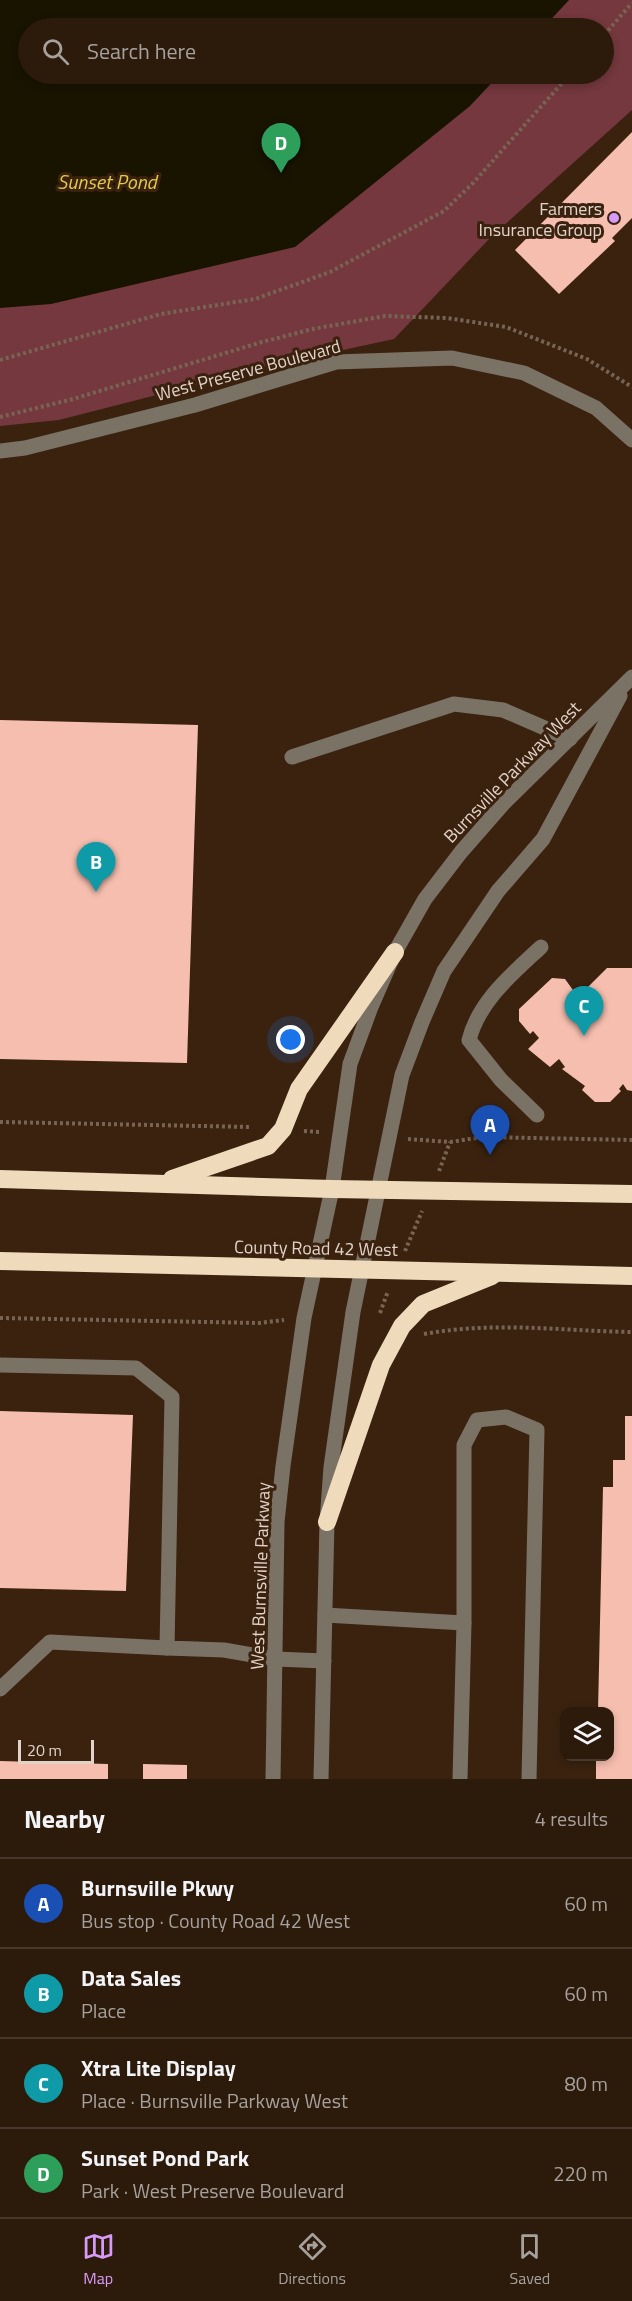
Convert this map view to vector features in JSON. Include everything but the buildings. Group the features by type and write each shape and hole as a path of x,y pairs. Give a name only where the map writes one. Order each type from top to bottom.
{"highway":[{"path":"158,1184 268,1146 283,1130 299,1089 395,952"},
{"path":"0,1179 332,1189 632,1194"},
{"name":"County Road 42 West","path":"0,1261 632,1276"},
{"path":"327,1522 381,1365 402,1326 423,1304 500,1273"}],"street":[{"name":"West Preserve Boulevard","path":"0,451 24,448 195,405 336,362 452,358 524,373 596,408 632,440"},
{"name":"Burnsville Parkway West","path":"314,1269 332,1189 350,1064 370,1007 395,952 425,899 461,852 503,804 630,679"},
{"name":"Burnsville Parkway West","path":"361,1270 402,1075 444,971 498,891 543,839 630,679"},
{"path":"292,756 454,704 503,710 570,739"},
{"path":"537,1115 501,1080 469,1040 473,1026 498,988 541,947"},
{"name":"West Burnsville Parkway","path":"273,1779 279,1511 304,1318 314,1269"},
{"path":"321,1779 327,1522 331,1467 361,1270"},
{"path":"0,1365 136,1368 172,1397 167,1648"},
{"path":"460,1779 464,1623 464,1445 477,1420 506,1417 537,1430 529,1779"},
{"path":"325,1615 464,1623"},
{"path":"0,1689 50,1642 224,1650 276,1659 324,1661"}],"path":[{"path":"614,23 632,3"},
{"path":"0,360 161,314 255,299 330,272 444,212 473,183 561,84"},
{"path":"0,1122 249,1127"},
{"path":"442,1141 483,1137 632,1140"},
{"path":"380,1313 450,1142"},
{"path":"370,1310 386,1315"},
{"path":"0,1318 260,1323"},
{"path":"416,1336 473,1328 526,1326 632,1332"}],"shaded area":[{"path":"0,0 632,0 632,110 491,237 394,339 274,365 59,420 0,426"}],"water":[{"name":"Sunset Pond","path":"0,0 569,0 552,18 18,18 18,84 491,84 470,106 295,247 51,304 0,308"}],"place":[{"name":"Sunset Pond Park","path":"281,173"},
{"name":"Farmers Insurance Group","path":"614,218"},
{"name":"Data Sales","path":"96,892"},
{"name":"Xtra Lite Display","path":"584,1036"},
{"name":"Burnsville Pkwy","path":"490,1155"}]}
